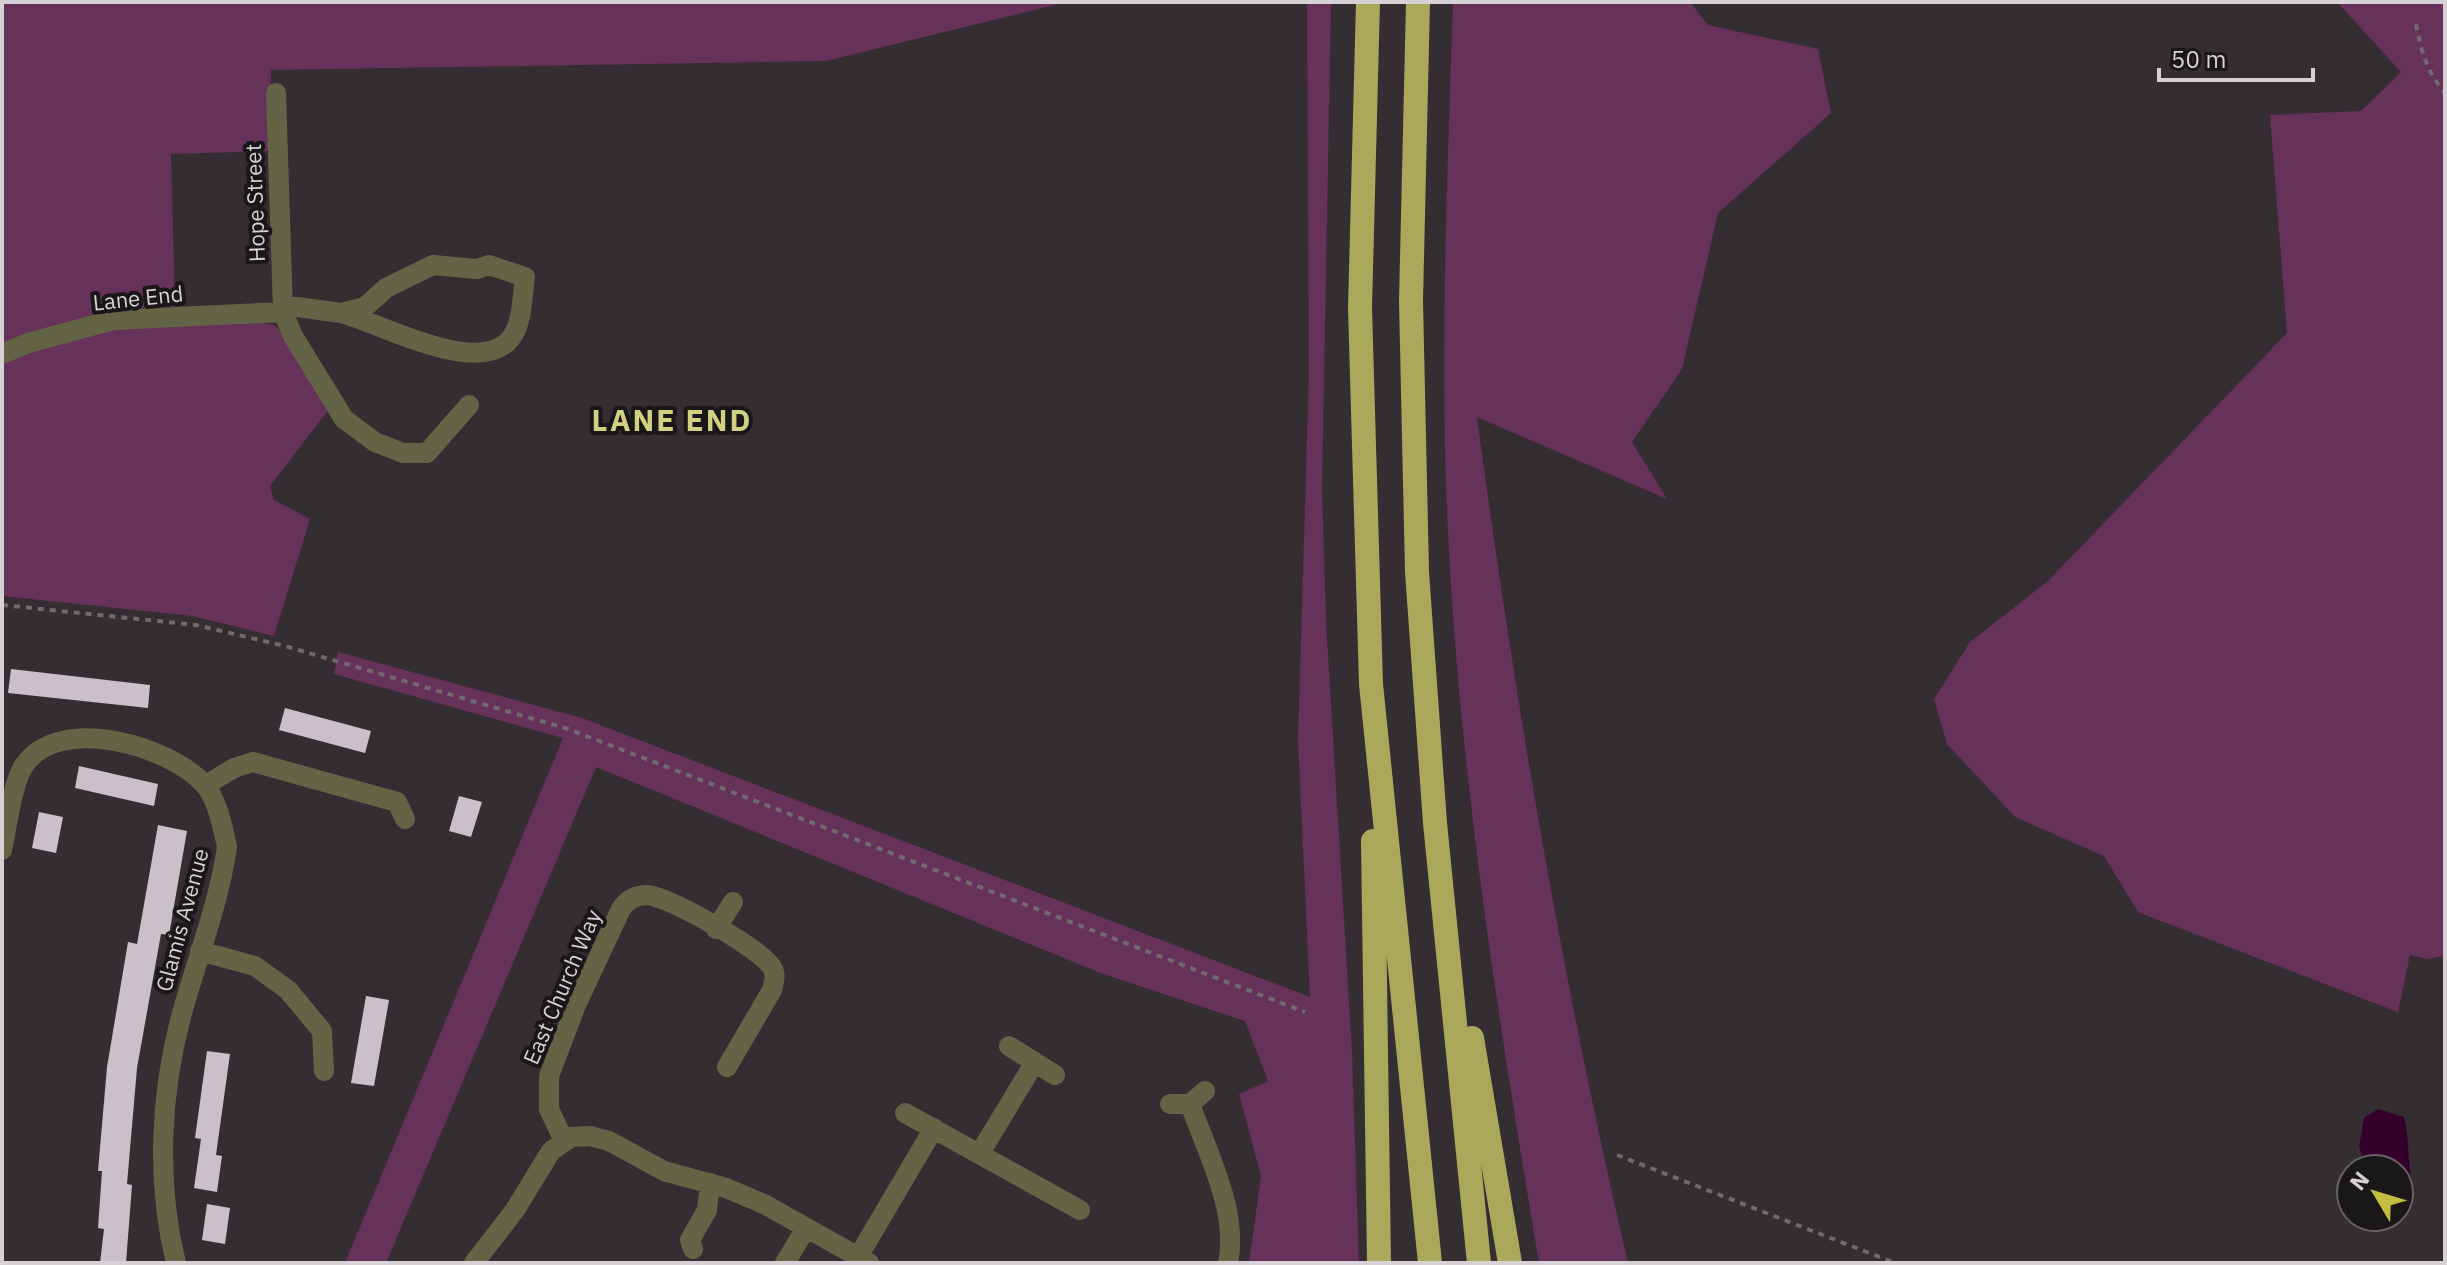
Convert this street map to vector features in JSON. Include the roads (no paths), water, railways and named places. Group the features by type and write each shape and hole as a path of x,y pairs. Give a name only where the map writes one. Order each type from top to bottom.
{"highway":[{"path":"1368,2 1360,308 1371,684 1379,1263"},
{"path":"1418,2 1411,301 1417,572 1435,823 1479,1263"},
{"path":"1371,684 1430,1263"},
{"path":"1435,823 1510,1263"}],"street":[{"name":"Hope Street","path":"276,93 283,308"},
{"name":"Lane End","path":"2,354 28,343 113,320 283,308 341,313 449,352 493,350 510,340 518,326 525,277 489,265 477,269 433,265 386,288 365,307 341,313"},
{"path":"283,308 293,336 344,419 375,442 403,453 427,453 469,405"},
{"path":"2,850 22,768 52,742 63,739 132,744 170,759 206,785 234,768 253,762 397,802 405,819"},
{"name":"Glamis Avenue","path":"176,1263 164,1205 165,1123 170,1072 227,847 206,785"},
{"name":"East Church Way","path":"564,1141 549,1109 549,1076 576,1005 625,903 638,896 651,896 716,929 773,967 775,978 765,1004 727,1067"},
{"path":"716,929 733,902"},
{"path":"200,951 255,966 288,990 322,1031 324,1071"},
{"path":"1009,1046 1055,1075"},
{"path":"980,1153 1035,1062"},
{"path":"1188,1100 1223,1198 1232,1247 1228,1263"},
{"path":"905,1113 1080,1210"},
{"path":"474,1263 515,1210 535,1173 564,1141 580,1136 600,1137 649,1165 710,1183 764,1204 863,1260 934,1128"},
{"path":"693,1249 690,1240 707,1210 710,1183"},
{"path":"785,1263 806,1228"}],"district":[{"name":"LANE END","path":"672,421"}]}
